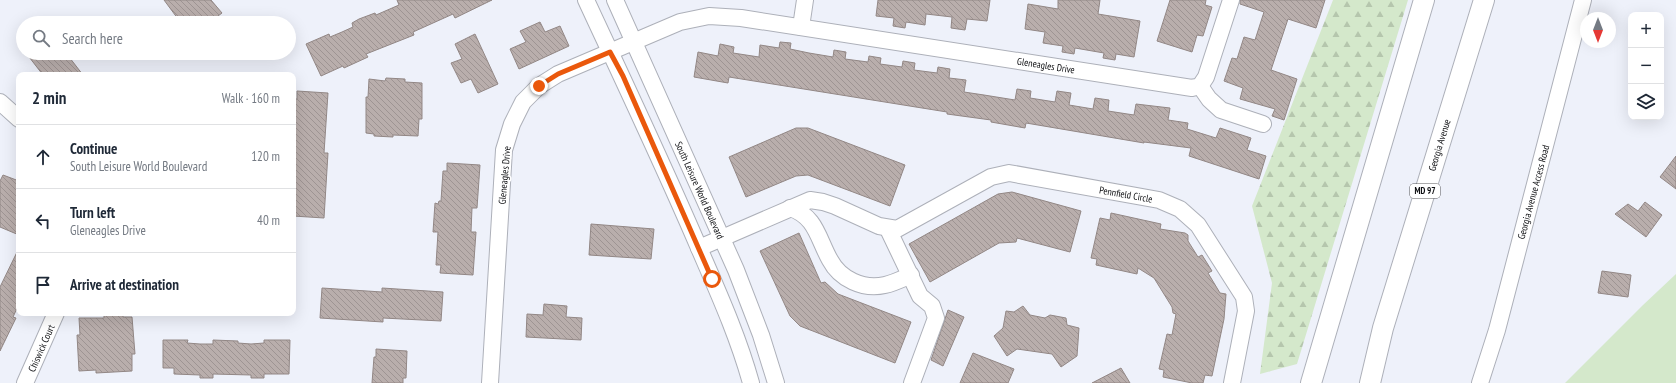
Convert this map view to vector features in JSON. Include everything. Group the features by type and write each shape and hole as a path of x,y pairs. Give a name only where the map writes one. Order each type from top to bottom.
{"main road":[{"path":"1311,383 1424,0"},
{"name":"Georgia Avenue","path":"1370,383 1383,328 1484,0"}],"street":[{"path":"586,0 623,76 699,248 738,343 751,383"},
{"name":"South Leisure World Boulevard","path":"615,0 750,302 776,383"},
{"path":"801,27 805,0"},
{"path":"1231,0 1206,77 1200,86 1209,99 1221,110 1263,124"},
{"name":"Georgia Avenue Access Road","path":"1480,383 1498,330 1583,0"},
{"name":"Gleneagles Drive","path":"490,383 504,150 512,124 523,102 539,86 558,74 680,22 709,16 741,18 1174,86 1192,88 1200,86"},
{"path":"0,102 16,116"},
{"name":"Pennfield Circle","path":"888,229 897,229 991,177 1010,173 1159,200 1180,209 1198,226 1244,297 1246,310 1232,383"},
{"path":"699,248 810,200 823,202 888,229 920,296 932,306 936,318 912,383"},
{"path":"790,208 800,211 811,220 830,261 842,275 856,283 870,287 884,286 911,275"},
{"name":"Chiswick Court","path":"25,383 55,316"}],"green space":[{"path":"1333,0 1408,0 1297,364 1260,374 1272,283 1252,206"},
{"path":"1676,274 1676,383 1565,383 1642,306"}],"building":[{"path":"164,0 211,0 222,13 218,16 176,16"},
{"path":"397,0 492,0 455,18 453,14 413,32 414,35 366,54 368,57 344,68 343,66 321,76 306,44 329,34 330,37 342,32 353,27 352,23 359,19 375,13 376,15 399,5"},
{"path":"878,0 990,0 987,21 967,19 965,30 951,28 952,17 926,14 925,25 906,22 905,28 893,26 894,18 876,16"},
{"path":"1058,0 1100,0 1098,14 1140,21 1134,57 1116,54 1115,60 1103,58 1104,53 1075,48 1074,54 1062,52 1063,46 1043,43 1045,32 1025,29 1028,4 1058,9"},
{"path":"1170,0 1206,0 1205,5 1212,7 1203,36 1197,35 1192,52 1157,41"},
{"path":"1240,0 1325,0 1316,28 1288,19 1271,70 1297,79 1284,120 1272,116 1275,109 1240,99 1243,88 1224,81 1232,58 1237,59 1244,37 1255,40 1264,12 1240,4"},
{"path":"540,22 545,32 560,26 569,46 519,69 510,49 526,42 520,31"},
{"path":"475,34 498,84 478,93 471,79 461,83 451,63 462,59 455,44"},
{"path":"780,42 791,43 790,49 833,57 834,50 846,52 845,59 868,62 869,56 881,58 880,64 902,67 903,61 915,63 914,70 937,73 938,67 950,69 949,78 966,80 964,92 1015,100 1017,89 1031,91 1030,98 1055,102 1057,91 1071,93 1069,105 1093,109 1095,98 1109,100 1108,111 1134,115 1136,104 1170,108 1168,120 1188,123 1187,129 1216,138 1220,128 1251,138 1247,150 1266,156 1259,179 1189,156 1191,148 1144,143 1026,123 1025,128 991,122 991,120 947,114 947,112 729,77 728,83 694,77 698,52 718,56 720,44 734,47 733,53 759,57 760,45 779,48"},
{"path":"31,60 71,60 81,72 41,72"},
{"path":"386,78 405,79 405,82 422,83 422,119 419,119 418,136 374,136 374,134 366,133 366,97 368,97 369,79 385,81"},
{"path":"297,91 328,93 324,153 328,153 324,218 296,216"},
{"path":"796,128 808,128 905,165 890,206 808,175 796,176 746,197 729,157"},
{"path":"1676,156 1676,189 1660,177"},
{"path":"447,163 480,165 477,208 472,208 471,232 476,232 473,275 440,273 441,265 436,265 438,232 433,232 435,203 438,204 439,201 441,201 443,171 447,171"},
{"path":"3,175 16,180 16,234 0,227 0,181"},
{"path":"1012,192 1081,211 1070,252 1017,238 1016,242 999,243 930,282 909,244 998,194"},
{"path":"1645,202 1662,215 1646,237 1615,214 1628,204 1638,211"},
{"path":"1111,213 1161,224 1160,229 1185,233 1188,235 1188,241 1198,257 1202,255 1212,271 1208,273 1220,293 1226,294 1224,319 1212,376 1205,375 1203,383 1192,383 1163,377 1164,370 1159,369 1167,334 1172,335 1176,314 1173,313 1172,307 1154,278 1138,268 1137,274 1096,265 1097,259 1091,258 1100,218 1110,220"},
{"path":"591,224 654,229 651,259 589,255"},
{"path":"799,233 821,283 825,282 838,294 911,322 895,363 800,326 790,316 760,251"},
{"path":"16,254 16,310 13,317 16,318 0,351 0,287"},
{"path":"1602,271 1631,275 1628,297 1598,293"},
{"path":"322,288 382,292 382,288 443,292 441,321 383,318 383,322 320,318"},
{"path":"544,304 567,306 566,317 582,318 581,340 526,337 527,314 543,315"},
{"path":"1023,306 1030,315 1045,318 1050,315 1066,318 1067,325 1079,328 1077,356 1061,367 1052,354 1017,349 1007,356 994,336 1003,328 1006,311 1014,312"},
{"path":"948,310 964,317 943,366 931,360"},
{"path":"104,316 132,317 135,354 132,354 132,371 96,373 96,370 79,371 77,335 80,335 79,318 104,318"},
{"path":"163,340 188,340 187,343 200,344 213,344 213,340 238,341 238,343 251,344 264,343 264,340 290,340 289,374 264,374 264,378 251,378 251,375 213,374 213,378 200,378 200,375 174,374 174,368 163,368"},
{"path":"376,349 407,351 406,378 403,378 403,383 372,383"},
{"path":"973,353 1014,369 1008,383 960,383"},
{"path":"1121,368 1130,383 1092,383"}],"route":[{"path":"539,86 558,74 610,52 623,76 712,279"}]}
